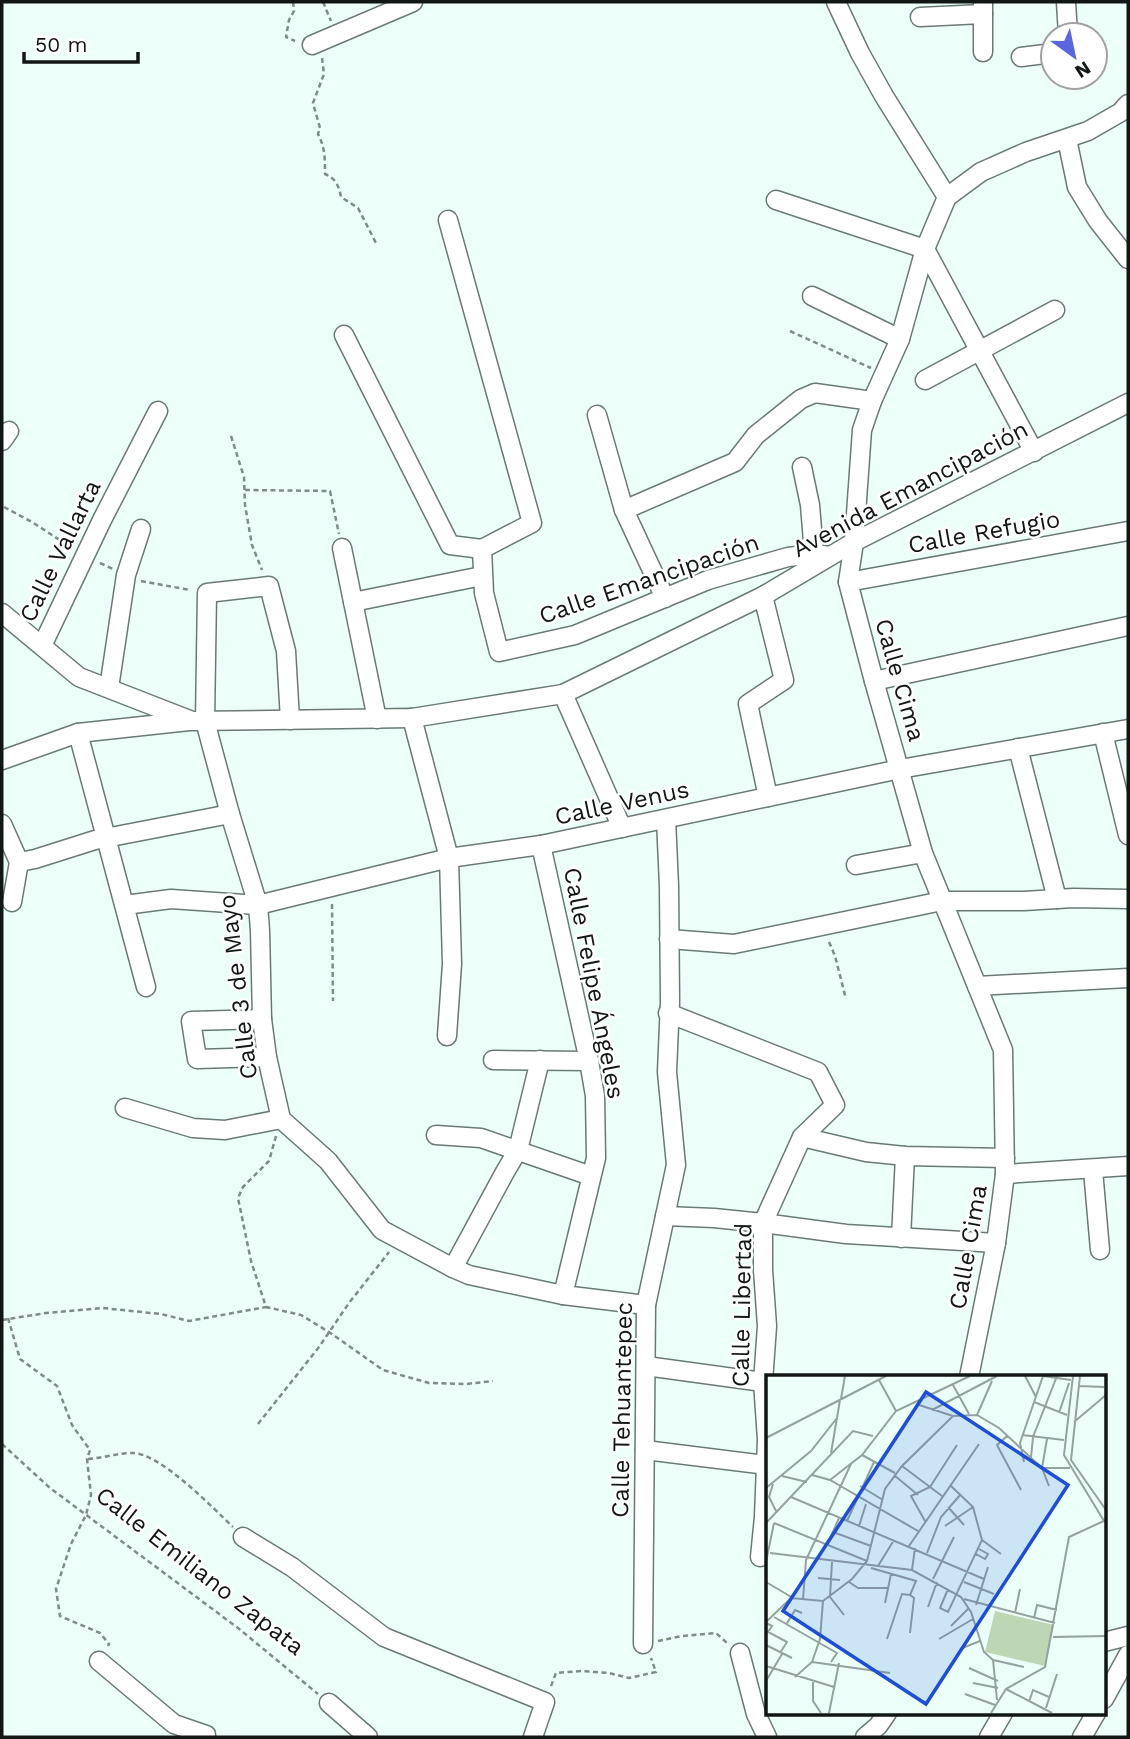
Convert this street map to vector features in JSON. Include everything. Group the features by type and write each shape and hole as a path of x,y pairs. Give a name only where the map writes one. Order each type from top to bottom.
{"street":[{"path":"315,44 413,2"},
{"path":"836,2 884,96 947,197 981,172 1026,152 1088,131 1126,109"},
{"path":"1066,2 1067,21"},
{"path":"920,17 983,8 983,52"},
{"path":"1021,57 1039,55"},
{"path":"1067,139 1077,187 1098,221 1128,259"},
{"name":"Calle Cima","path":"947,197 925,249 900,339 862,429 854,542 848,582 923,853 1003,1050 1005,1166 996,1242 969,1375"},
{"path":"776,200 925,249 1034,452"},
{"path":"344,335 450,545 482,549 532,523 448,220"},
{"path":"812,296 900,339"},
{"path":"925,380 1055,310"},
{"path":"624,510 735,462 755,435 801,399 816,393 872,401"},
{"name":"Avenida Emancipación","path":"2,760 78,733 199,721 412,718 563,694 763,596 822,555 854,542 1128,403"},
{"name":"Calle Vallarta","path":"42,646 123,478 159,411"},
{"path":"597,415 624,510 665,598"},
{"path":"802,467 822,555"},
{"path":"109,688 126,575 141,528"},
{"name":"Calle Refugio","path":"848,582 1128,535"},
{"path":"342,548 377,719"},
{"name":"Calle Emancipación","path":"482,549 484,593 499,652 576,635 708,580 788,557 822,555"},
{"path":"353,601 482,576"},
{"path":"269,586 286,651 290,720"},
{"name":"Calle 3 de Mayo","path":"269,586 207,593 199,721 258,905 262,1019 267,1057 281,1119"},
{"path":"763,596 784,680 748,704 768,797"},
{"path":"2,613 79,677 199,721"},
{"path":"874,681 1128,626"},
{"path":"563,694 622,828"},
{"path":"412,718 449,858 452,964 447,1036"},
{"name":"Calle Venus","path":"125,905 171,898 258,905 449,858 541,845 900,769 1128,729"},
{"path":"78,733 146,987"},
{"path":"1103,733 1128,835"},
{"path":"1018,748 1056,899"},
{"path":"19,862 105,838 230,814"},
{"name":"Calle Tehuantepec","path":"643,1644 646,1305 676,1165 667,1072 670,1002 666,819"},
{"path":"2,824 19,862 12,902"},
{"name":"Calle Felipe Ángeles","path":"541,845 589,1061 595,1109 596,1158 563,1295"},
{"path":"856,865 923,853"},
{"path":"669,939 734,944 942,901 1128,899"},
{"path":"977,986 1128,978"},
{"name":"Calle Libertad","path":"668,1013 818,1072 835,1105 802,1137 763,1223 767,1326 763,1382 766,1465 760,1557"},
{"path":"262,1019 191,1021 197,1059 267,1057"},
{"path":"493,1059 589,1061"},
{"path":"453,1268 519,1150 540,1060"},
{"path":"125,1108 193,1128 225,1130 281,1119 328,1161 382,1230 453,1268 470,1275 563,1295 646,1305"},
{"path":"436,1135 481,1138 591,1175"},
{"path":"802,1137 866,1152 1005,1166 1093,1170 1128,1166"},
{"path":"901,1238 905,1157"},
{"path":"1093,1170 1100,1250"},
{"path":"665,1216 714,1218 846,1234 996,1242"},
{"path":"646,1366 763,1382"},
{"path":"645,1450 766,1465"},
{"path":"243,1537 292,1567 384,1637 545,1702 533,1737"},
{"path":"1106,1642 1128,1636"},
{"path":"740,1653 756,1714 767,1737"},
{"path":"1106,1695 1128,1655"},
{"path":"99,1661 174,1724 207,1737"},
{"path":"329,1703 368,1737"},
{"path":"865,1737 886,1714"},
{"path":"989,1737 1002,1714"},
{"path":"1082,1737 1095,1714"}],"path":[{"path":"293,2 286,37 297,42 315,44 321,54 324,74 313,103 320,128 318,134 323,143 325,174 333,177 339,186 341,197 358,208 376,243"},
{"path":"790,331 884,374"},
{"path":"232,436 244,477 244,505 252,545 269,586"},
{"path":"245,490 330,491 342,548"},
{"path":"332,886 333,1002"},
{"path":"822,926 835,956 846,999"},
{"path":"266,1307 251,1261 239,1198 243,1187 269,1161 281,1119"},
{"path":"258,1424 319,1348 349,1303 400,1239"},
{"path":"2,1320 103,1308 161,1314 190,1321 266,1307 301,1315 383,1370 429,1383 466,1384 493,1381"},
{"path":"8,1318 20,1359 57,1386 72,1425 90,1450 87,1460 91,1494 86,1515 71,1544 56,1589 61,1616 100,1633 109,1644 99,1661"},
{"name":"Calle Emiliano Zapata","path":"2,1444 50,1488 238,1628 329,1703"},
{"path":"87,1460 134,1452 154,1460 178,1477 243,1537"},
{"path":"545,1702 556,1673 581,1671 629,1678 656,1672 643,1644 681,1636 716,1633 740,1653"}]}
